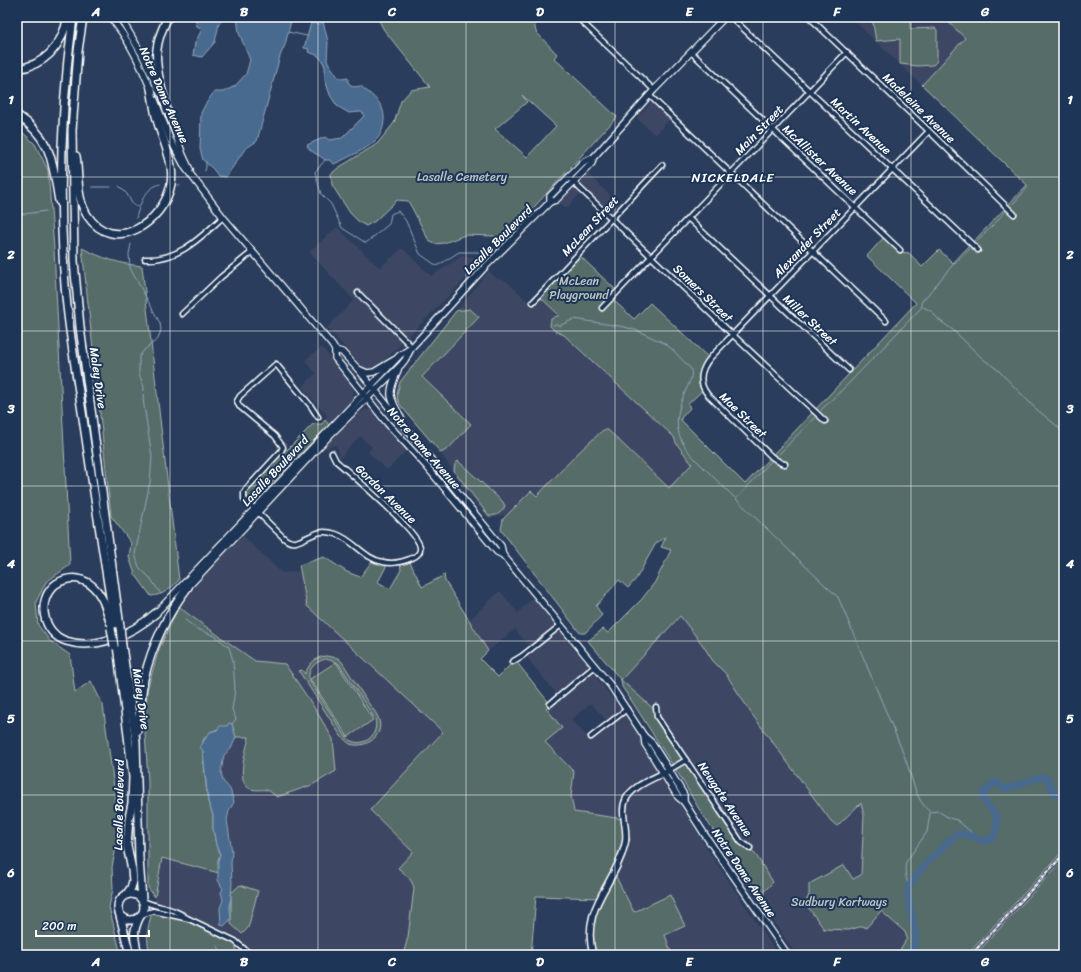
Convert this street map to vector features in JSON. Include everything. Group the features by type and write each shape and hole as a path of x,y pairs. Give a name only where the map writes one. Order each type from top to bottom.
{"highway":[{"path":"17,69 36,63 51,52 64,34 68,17"},
{"name":"Maley Drive","path":"73,17 63,116 62,220 67,303 92,484 132,740"},
{"name":"Maley Drive","path":"83,17 78,51 72,130 73,240 77,307 115,628"},
{"path":"167,110 156,52 160,34 168,17"},
{"path":"72,130 79,193 87,215 96,224 107,230 119,233 136,230 149,222 157,214 164,203 172,183 170,162 156,116 151,89"},
{"path":"17,115 26,121 40,135 49,151 55,172 62,220"},
{"path":"115,628 99,593 95,588 83,580 68,579 62,581 55,585 46,597 44,612 48,626 57,637 71,642 91,643 119,636 135,629 156,614"},
{"path":"132,740 149,662 163,627 180,597 188,587"},
{"name":"Maley Drive","path":"118,645 132,740"},
{"name":"Lasalle Boulevard","path":"126,895 131,888 133,881 127,846 129,818 132,803 132,740"},
{"name":"Lasalle Boulevard","path":"132,740 139,807 139,859 143,901"},
{"path":"130,955 118,906 120,900 126,895 133,894 137,895 143,901 144,908 134,928 138,955"},
{"path":"119,910 123,916 130,920 141,915"}],"main road":[{"name":"Notre Dame Avenue","path":"110,17 123,33 137,57 177,153 196,183 335,350 336,358 387,423 427,467 497,552 503,555 594,666 627,709 644,736 651,742 684,795 684,802"},
{"name":"Notre Dame Avenue","path":"120,17 142,54 167,110 183,154 196,183"},
{"name":"Lasalle Boulevard","path":"156,614 330,435 401,365 412,347 485,267 550,202 556,200 592,163 593,158 649,95 725,17"},
{"name":"Lasalle Boulevard","path":"550,202 550,196 568,177 585,161 593,158"},
{"name":"Lasalle Boulevard","path":"188,587 364,392 397,358 412,347"},
{"name":"Notre Dame Avenue","path":"335,350 342,352 358,369 375,392 408,430 501,546 503,555"},
{"path":"358,369 367,373 374,372 397,358"},
{"path":"401,365 392,384 390,393 392,402 408,430"},
{"name":"Notre Dame Avenue","path":"644,736 645,744 678,798 684,802 788,955"}],"street":[{"path":"577,17 654,90"},
{"path":"581,21 584,17"},
{"name":"Martin Avenue","path":"730,17 978,250"},
{"name":"Madeleine Avenue","path":"809,17 1014,214"},
{"name":"McAllister Avenue","path":"691,52 900,250"},
{"name":"Main Street","path":"602,308 847,52"},
{"path":"649,95 730,174 886,321"},
{"name":"Alexander Street","path":"702,371 708,360 929,131"},
{"name":"McLean Street","path":"533,302 662,165"},
{"name":"Somers Street","path":"568,177 825,421"},
{"path":"145,260 165,258 186,249 223,217"},
{"name":"Miller Street","path":"688,218 849,370"},
{"path":"182,314 221,277 252,252"},
{"path":"358,293 412,347"},
{"path":"256,511 244,499 244,492 281,451 282,447 275,436 239,406 237,401 240,396 276,364 318,417"},
{"name":"Mae Street","path":"702,371 702,388 708,396 772,456 781,463 785,464"},
{"name":"Gordon Avenue","path":"256,511 285,539 290,541 295,542 320,532 331,533 344,538 371,558 388,563 402,562 416,556 420,551 419,543 404,523 336,461 332,453"},
{"path":"512,662 522,656 561,625"},
{"path":"550,704 594,666"},
{"name":"Newgate Avenue","path":"656,708 657,718 741,842 750,848"},
{"path":"591,737 627,709"},
{"name":"Newgate Avenue","path":"669,770 686,760"},
{"path":"593,955 589,935 592,916 595,906 621,856 625,845 626,839 623,812 626,800 630,793 637,788 669,770"},
{"path":"143,901 154,906 174,910 188,919 235,941 251,955"},
{"path":"141,915 153,911 188,919"}],"shaded area":[{"path":"201,17 224,17 219,24 215,42 202,57 193,55 195,43 202,29 197,26 195,19"},
{"path":"237,17 292,17 257,141 245,149 226,177 218,176 203,160 200,149 201,113 214,92 223,92 235,86 246,74 250,60 239,33"},
{"path":"850,17 943,17 965,38 922,85"},
{"path":"323,21 328,42 327,60 329,64 338,77 342,79 348,78 348,82 353,87 361,86 374,98 381,106 384,115 384,124 381,134 375,141 350,157 334,164 312,152 307,145 325,137 329,140 342,138 363,117 364,114 361,112 349,113 337,106 330,95 325,80 325,67 322,60 317,55 308,52 309,49 304,48 311,23 320,24"},
{"path":"652,102 670,119 655,135 637,118"},
{"path":"587,173 619,204 610,213 585,189 566,208 559,202"},
{"path":"337,227 380,268 402,248 431,276 462,256 485,259 384,361 372,369 367,370 327,328 354,300 309,252"},
{"path":"489,271 497,279 506,281 528,301 533,302 539,296 559,315 550,322 550,326 555,331 564,334 674,437 676,443 692,464 670,488 608,430 603,430 578,453 537,496 531,491 509,514 488,518 468,494 441,453 401,407 397,397 397,387 401,379"},
{"path":"322,347 351,385 353,390 353,399 329,425 325,420 327,416 325,413 302,387 316,373 305,360"},
{"path":"364,410 371,410 407,450 387,470 368,452 372,447 360,436 340,458 336,445 327,449 323,446 341,426"},
{"path":"241,534 282,573 300,571 307,606 443,732 370,810 413,852 399,867 494,955 236,955 236,941 153,911 161,858 219,873 218,880 223,889 223,900 221,903 231,918 232,852 227,820 229,811 234,802 230,789 223,781 221,772 224,755 231,749 236,737 250,737 244,757 243,779 249,788 257,791 267,790 277,797 312,785 336,771 285,664 255,661 188,614 179,606 189,589"},
{"path":"500,591 518,613 534,596 623,712 684,802 682,807 708,850 778,955 672,955 665,935 670,895 634,912 615,875 629,840 574,812 571,796 574,772 544,742 546,708 559,697 524,654 531,649 515,629 488,651 469,620","holes":["591,703 608,723 589,738 571,720"]},
{"path":"680,615 713,661 726,674 751,713 831,821 837,826 861,803 864,815 861,875 853,879 844,866 809,884 809,895 805,903 824,929 849,930 863,926 881,910 905,932 907,938 897,955 796,955 758,898 773,882 754,852 744,846 621,680"},
{"path":"229,723 232,724 236,737 231,749 224,755 221,772 223,781 230,789 234,802 229,811 227,820 232,852 231,918 224,926 221,925 220,908 223,900 221,892 223,889 218,880 218,861 220,854 216,845 213,828 213,815 208,802 203,751 200,747 210,732 217,730 220,726 227,726"},
{"path":"1064,850 1064,859 975,955 967,955"}],"green space":[{"name":"Lasalle Cemetery","path":"377,17 533,17 536,32 557,54 554,58 617,117 501,243 494,236 465,235 444,243 435,244 429,241 408,201 397,200 375,221 366,226 359,222 350,213 332,185 331,174 338,168 377,144 394,123 401,101 411,90 430,87 384,30","holes":["522,95 556,126 527,157 495,129 527,102"]},
{"path":"872,17 910,17 910,29 935,28 937,30 937,61 933,65 918,66 900,64 900,39 876,41"},
{"path":"943,17 1064,17 1064,850 967,955 897,955 907,938 905,932 881,911 866,928 863,926 849,930 824,929 805,903 809,895 809,884 844,865 853,879 861,875 864,815 861,803 837,826 831,821 751,713 726,674 713,661 680,616 621,680 588,641 603,629 608,633 642,599 655,582 671,550 661,547 666,537 656,543 636,579 628,588 619,580 596,606 602,615 585,633 580,633 501,530 503,519 531,491 537,496 578,453 603,430 608,430 669,488 692,464 676,443 674,437 564,335 555,331 550,326 551,319 559,315 539,296 578,254 617,291 611,298 634,319 650,303 709,358 702,371 703,390 688,404 690,408 681,420 745,484 916,303 867,256 885,236 901,252 909,253 922,267 939,250 953,263 1027,185 922,85 965,38"},
{"path":"17,127 35,144 48,170 54,249 70,565 46,582 36,602 38,625 50,641 70,655 75,692 91,681 103,705 116,802 118,839 112,867 113,889 109,907 121,955 17,955"},
{"path":"82,248 111,260 142,266 179,580 166,591 156,595 151,596 135,574 129,557 131,543 111,516"},
{"path":"470,309 479,317 422,377 471,424 449,448 441,453 401,406 398,401 397,394 400,382 456,311"},
{"path":"325,420 329,425 254,501 247,498 248,490 285,450 287,450 313,424 322,424"},
{"path":"458,461 503,502 505,506 500,512 496,515 489,516 454,471 455,464"},
{"path":"324,557 347,572 360,577 373,560 388,563 378,582 390,589 401,570 400,562 409,560 422,587 444,574 445,581 488,651 480,659 498,677 515,660 550,704 546,708 562,728 545,742 574,772 571,796 574,812 624,819 626,831 630,839 615,875 634,912 670,895 685,926 665,935 672,955 593,955 589,935 600,898 536,896 531,955 403,955 408,937 414,888 410,879 398,868 413,852 370,810 443,732 307,606 299,565"},
{"path":"179,606 188,614 255,661 285,664 333,739 336,771 312,785 277,797 267,790 251,789 246,786 242,773 249,737 236,737 232,724 210,732 203,740 203,759 208,802 213,815 213,828 216,845 220,854 218,861 219,873 162,858 155,897 148,888 148,781 145,733 147,690 159,649"},
{"path":"326,656 338,658 342,662 377,715 380,726 379,731 368,743 362,745 350,744 341,736 299,671 302,670 305,674 308,667 313,662","holes":["326,659 339,664 375,719 375,730 366,741 357,742 351,741 347,738 309,680 309,672 313,666 319,662"]},
{"path":"336,662 373,720 348,737 310,679"},
{"path":"621,680 656,711 657,718 740,842 754,852 773,882 758,898 699,809 681,778 622,687"},
{"path":"1064,859 1064,955 975,955"},
{"path":"240,885 258,891 248,928 242,934 231,924 231,893"},
{"path":"153,911 176,914 236,941 236,955 151,955 147,938 149,922"}],"waterway":[{"path":"288,32 307,36"},
{"path":"325,160 315,172 321,194 331,204 342,228 366,243 389,224 391,214 398,211 406,221 420,254 437,266 459,252 482,252"},
{"path":"205,171 206,162"},
{"path":"136,218 141,202 146,193 150,189 160,184"},
{"path":"119,186 127,194 133,205 138,207"},
{"path":"92,187 111,187"},
{"path":"1013,204 1028,187"},
{"path":"976,243 1007,210"},
{"path":"17,215 46,211"},
{"path":"131,244 129,254 130,268 160,323 161,330 158,339 144,350 139,357 139,374 144,387 143,399 152,457 150,482 135,554 139,567 150,578 161,594"},
{"path":"821,410 922,307 921,303 923,300 951,267 972,247"},
{"path":"923,307 931,311 983,359 998,370 1035,408 1057,426 1064,435"},
{"path":"553,325 557,324 559,326 574,319 625,327 638,331 664,343 673,350 691,369 691,377 678,412 677,422 681,439 692,456 838,597 907,763 918,797 930,812 938,811 949,818 957,820 971,832 973,837"},
{"path":"779,454 816,416"},
{"path":"737,498 772,460"},
{"path":"185,620 197,629 215,636 229,647 233,661 235,689 232,710 236,719 232,724"},
{"path":"905,955 914,946 915,941 908,889 916,876 957,834 966,834 984,841 989,840 994,836 997,825 996,816 983,798 984,792 995,782 1006,789 1043,777 1047,779 1055,794 1059,795 1064,792"},
{"path":"909,887 905,868 906,862 927,832 930,813"},
{"path":"217,945 223,955"}],"railway":[{"path":"971,955 1064,854"}],"district":[{"name":"NICKELDALE","path":"733,177"}],"park label":[{"name":"McLean Playground","path":"579,288"},
{"name":"Sudbury Kartways","path":"839,902"}]}
